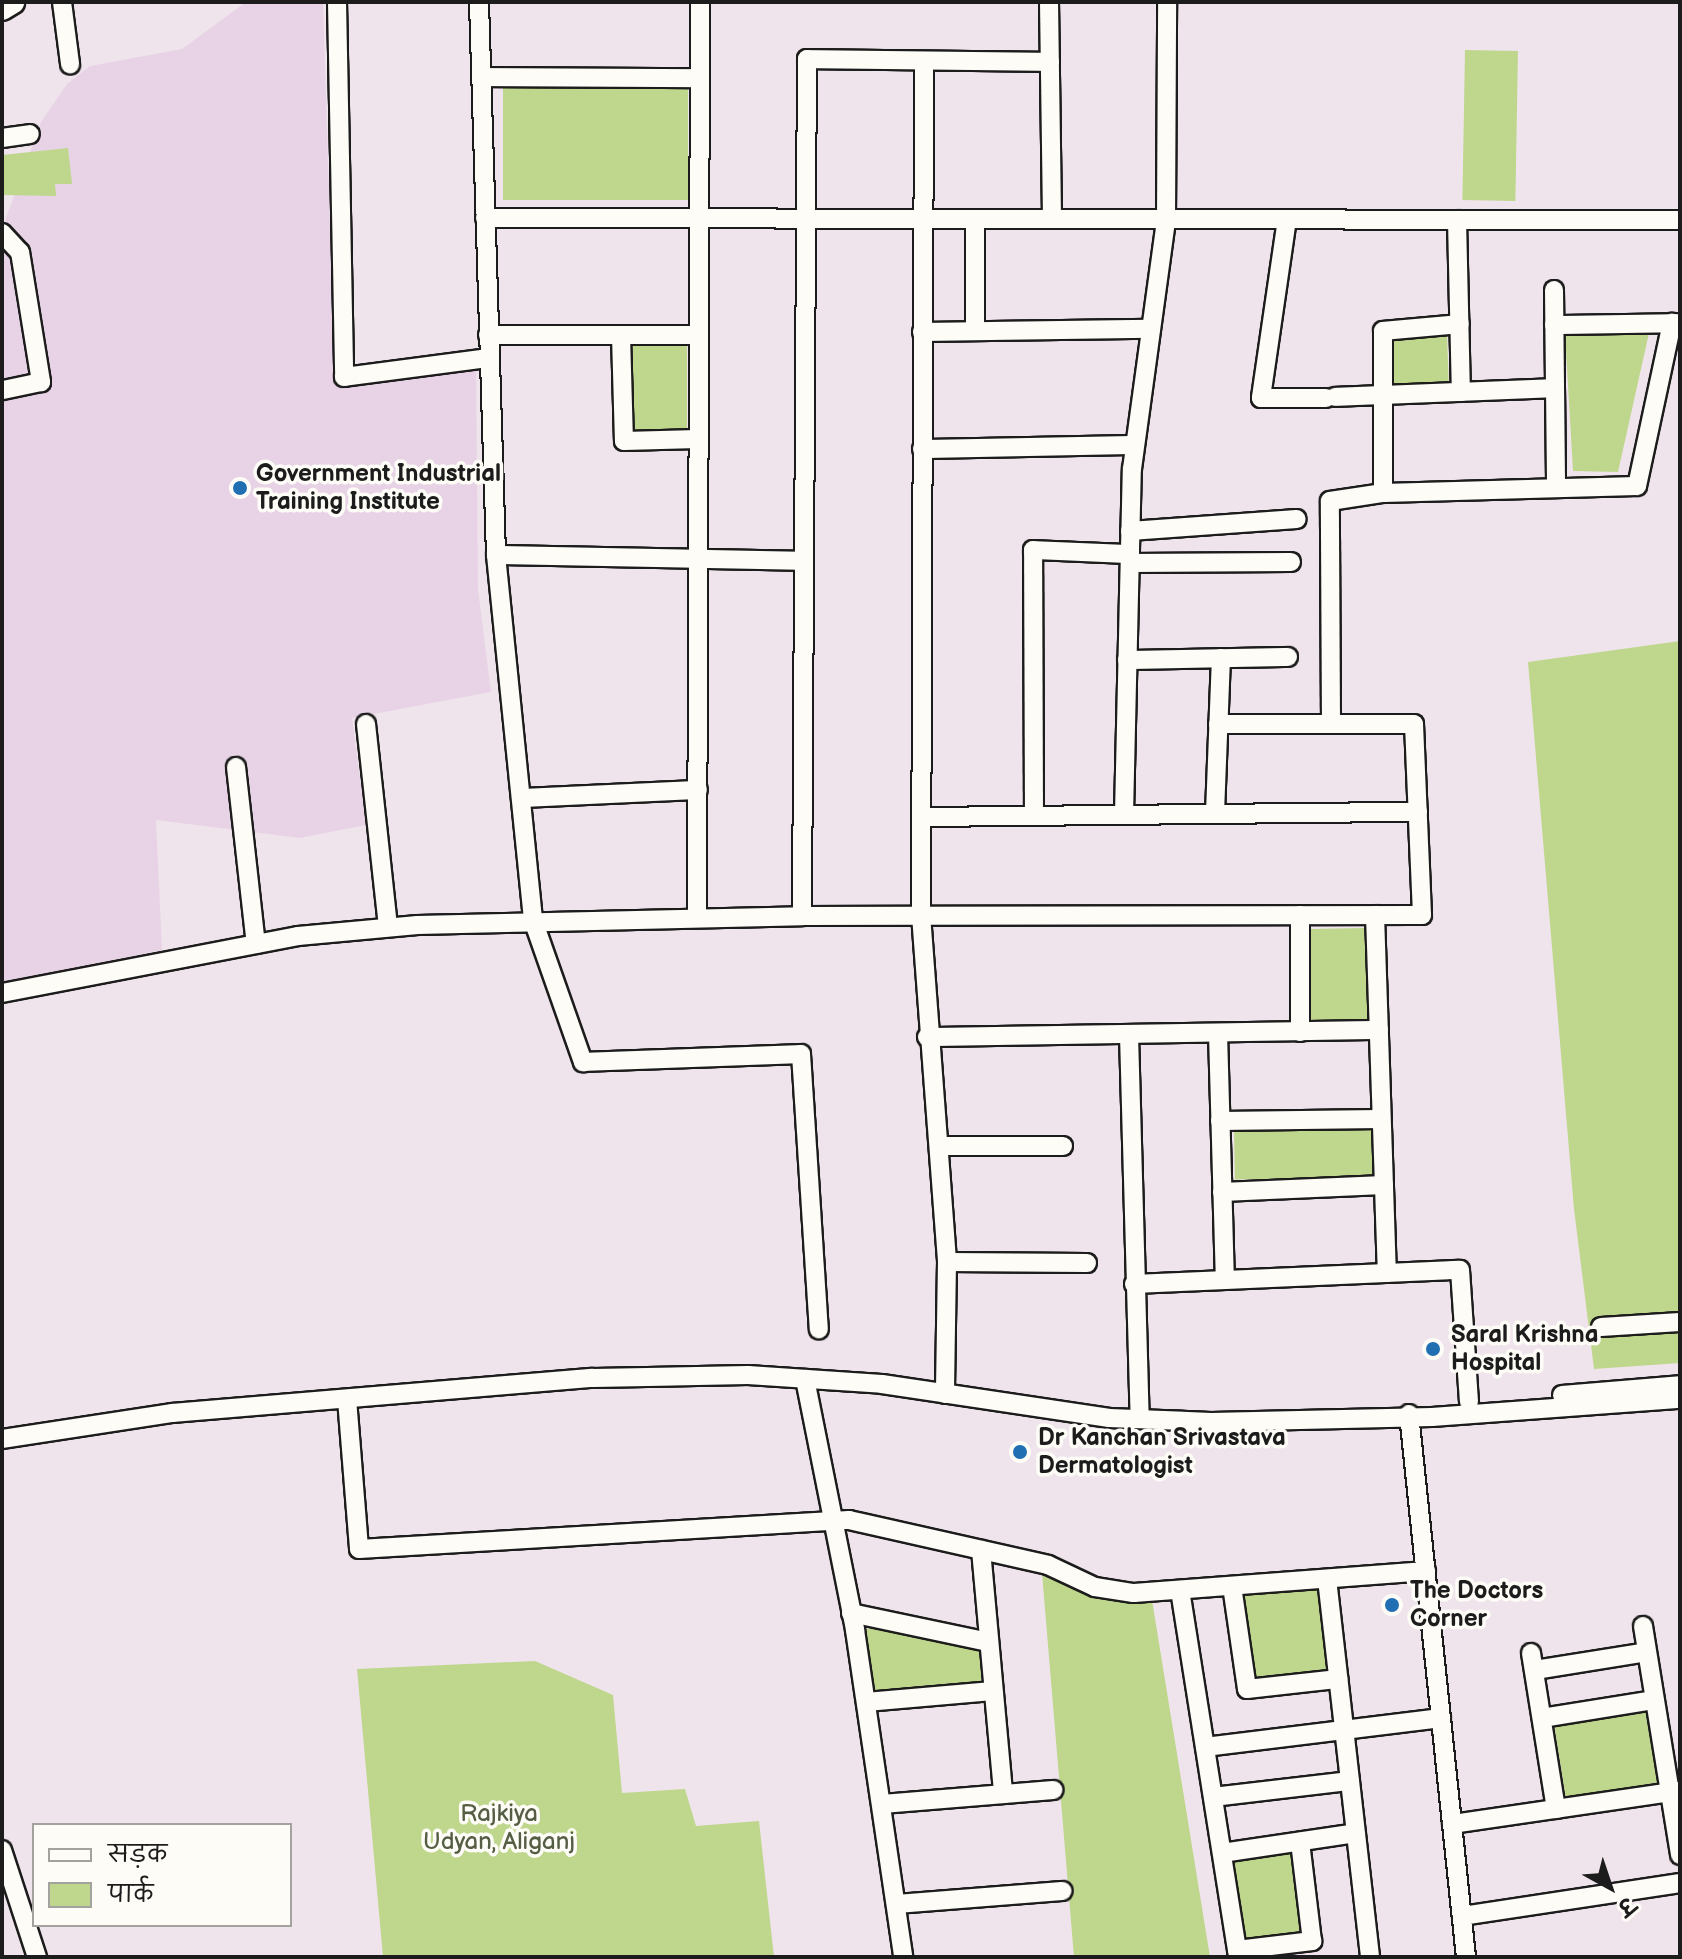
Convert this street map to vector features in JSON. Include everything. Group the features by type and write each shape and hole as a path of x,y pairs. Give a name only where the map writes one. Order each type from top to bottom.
{"main road":[{"path":"2,8 12,2"}],"street":[{"path":"62,2 70,64"},
{"path":"337,2 344,377 488,358"},
{"path":"479,2 496,555 533,920 583,1062 801,1054 819,1329"},
{"path":"697,917 700,2"},
{"path":"1049,2 1052,219"},
{"path":"1124,814 1130,531 1135,445 1166,220 1167,2"},
{"path":"802,916 807,59 1050,62"},
{"path":"924,61 921,915 927,1037 940,1146 947,1262 945,1394"},
{"path":"481,77 699,78"},
{"path":"2,138 30,134"},
{"path":"485,218 1680,220"},
{"path":"975,219 975,331"},
{"path":"1287,219 1261,398 1555,388"},
{"path":"1457,220 1461,392"},
{"path":"2,233 20,252 41,382 2,390"},
{"path":"1554,290 1556,487"},
{"path":"1331,724 1329,504 1334,498 1383,493 1640,484 1676,323 1554,325"},
{"path":"1383,493 1380,396 1385,329 1460,324"},
{"path":"922,332 1151,329"},
{"path":"488,335 699,335"},
{"path":"621,335 624,441 698,439"},
{"path":"922,449 1135,445"},
{"path":"1130,531 1297,519"},
{"path":"1034,816 1033,550 1130,559 1291,562"},
{"path":"496,555 698,563 803,561"},
{"path":"1127,660 1288,657"},
{"path":"1215,813 1221,658"},
{"path":"366,724 388,927"},
{"path":"2,993 256,944 388,927 697,917 1422,915 1414,724 1218,724"},
{"path":"236,767 256,944"},
{"path":"521,798 698,790"},
{"path":"921,817 1418,812"},
{"path":"1300,915 1300,1032"},
{"path":"1375,915 1387,1273"},
{"path":"927,1037 1379,1030"},
{"path":"1218,1033 1225,1280"},
{"path":"1129,1035 1140,1419"},
{"path":"1220,1121 1381,1119"},
{"path":"940,1146 1063,1146"},
{"path":"1222,1192 1384,1185"},
{"path":"947,1262 1087,1263"},
{"path":"1134,1284 1460,1270 1469,1402"},
{"path":"1601,1327 1680,1322"},
{"path":"2,1439 172,1413 593,1378 805,1379 1140,1419 1409,1414 1432,1417 1680,1399"},
{"path":"805,1379 851,1613 903,1957"},
{"path":"1409,1414 1431,1405 1680,1385"},
{"path":"347,1399 359,1549 849,1520 1048,1565 1095,1587 1134,1593 1426,1571"},
{"path":"1409,1414 1466,1957"},
{"path":"981,1550 1003,1794"},
{"path":"1327,1579 1370,1957"},
{"path":"1232,1586 1247,1689 1338,1679"},
{"path":"1180,1590 1238,1954 1312,1941 1300,1842"},
{"path":"851,1613 989,1642"},
{"path":"1643,1626 1675,1792 1680,1855"},
{"path":"1556,1809 1533,1661 1647,1652"},
{"path":"866,1702 993,1691"},
{"path":"1542,1718 1655,1700"},
{"path":"1205,1747 1441,1718"},
{"path":"1213,1797 1350,1781"},
{"path":"882,1804 1053,1790"},
{"path":"1452,1824 1675,1792"},
{"path":"1222,1853 1356,1833"},
{"path":"2,1850 37,1957"},
{"path":"1462,1916 1680,1883"},
{"path":"896,1904 1062,1891"}],"shaded area":[{"name":"Government Industrial Training Institute","path":"246,2 323,2 335,386 476,367 478,589 491,692 352,718 366,825 300,838 156,820 162,950 2,982 2,229 41,122 67,84 90,66 182,49"}],"green space":[{"path":"1465,50 1518,51 1515,201 1462,200"},
{"path":"503,88 688,88 688,200 503,200"},
{"path":"68,148 72,184 55,184 56,196 2,195 2,155"},
{"path":"1649,333 1618,472 1573,471 1565,334"},
{"path":"1447,334 1449,383 1390,385 1388,336"},
{"path":"633,341 687,341 687,431 633,431"},
{"path":"1680,641 1680,1363 1594,1369 1574,1209 1528,662"},
{"path":"1366,928 1368,1021 1311,1022 1309,929"},
{"path":"1374,1127 1375,1177 1235,1179 1234,1129"},
{"path":"1042,1573 1097,1599 1152,1600 1210,1957 1074,1957"},
{"path":"1319,1584 1330,1670 1252,1680 1242,1594"},
{"path":"877,1628 989,1642 978,1692 866,1702 855,1630"},
{"name":"Rajkiya Udyan, Aliganj","path":"535,1661 613,1695 622,1793 685,1789 696,1826 759,1821 774,1957 383,1957 357,1669"},
{"path":"1650,1710 1661,1782 1566,1797 1554,1725"},
{"path":"1292,1850 1302,1934 1241,1942 1230,1858"}],"place":[{"name":"Government Industrial Training Institute","path":"240,488"},
{"name":"Saral Krishna Hospital","path":"1433,1349"},
{"name":"Dr Kanchan Srivastava Dermatologist","path":"1020,1452"},
{"name":"The Doctors Corner","path":"1392,1605"}]}
